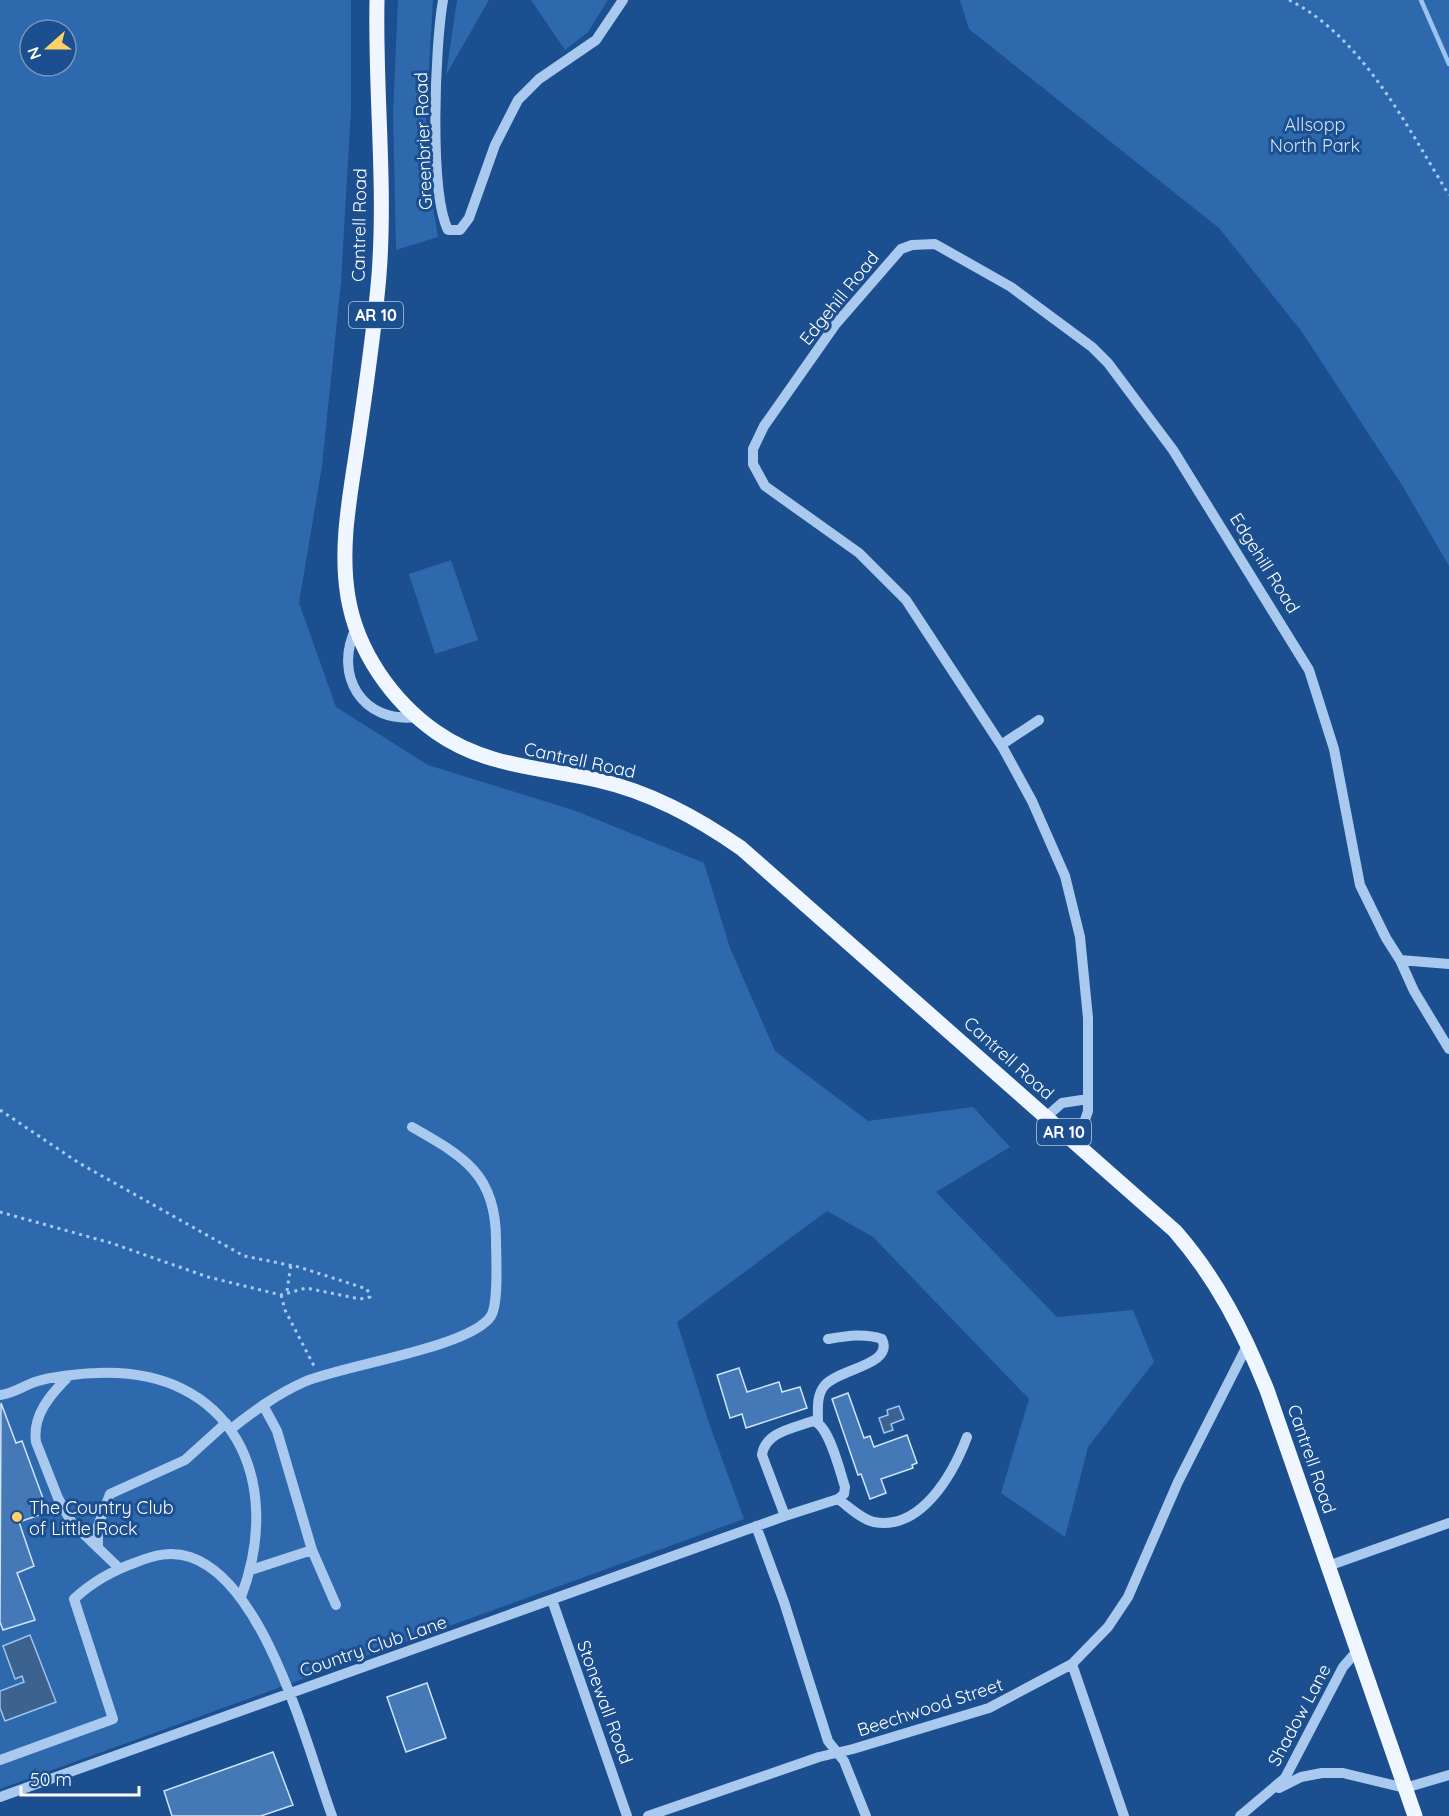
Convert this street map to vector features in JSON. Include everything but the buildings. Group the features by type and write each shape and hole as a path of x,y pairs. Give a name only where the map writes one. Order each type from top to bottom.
{"main road":[{"name":"Cantrell Road","path":"377,0 375,63 382,206 379,272 374,328 343,552 348,598 356,628 377,671 417,717 460,747 496,762 598,780 637,791 705,824 741,848 1175,1231 1218,1285 1248,1344 1415,1816"}],"street":[{"name":"Greenbrier Road","path":"443,0 436,65 436,115 442,217 448,230 460,230 469,219 495,145 518,100 539,80 596,40 623,0"},
{"name":"Edgehill Road","path":"1073,1139 1086,1119 1088,1099 1088,1018 1080,937 1065,876 1032,801 1001,745 906,600 859,553 765,486 753,464 753,449 764,426 836,325 894,256 912,244 935,244 966,260 1011,287 1092,347 1129,388 1173,450 1309,670 1335,749 1360,885 1414,991 1449,1048"},
{"path":"356,628 350,639 347,659 350,679 356,691 364,702 388,716 417,717"},
{"path":"1001,745 1039,720"},
{"path":"1400,960 1449,964"},
{"path":"1046,1117 1062,1103 1088,1099"},
{"path":"98,1548 98,1526 110,1494 185,1460 229,1426 263,1405 318,1377 419,1350 467,1333 481,1326 492,1316 497,1296 495,1214 491,1197 474,1168 446,1146 412,1127"},
{"path":"828,1339 857,1335 873,1336 882,1339 885,1347 884,1354 877,1359 841,1373 824,1386 818,1400 818,1422 825,1431 845,1487 844,1494 838,1499 871,1522 893,1524 919,1509 935,1496 954,1470 967,1437"},
{"name":"Beechwood Street","path":"648,1816 837,1753 989,1708 1010,1699 1072,1664 1108,1627 1128,1597 1179,1482 1248,1344"},
{"path":"0,1395 13,1394 38,1381 97,1373 146,1377 187,1392 204,1402 229,1426 242,1446 256,1501 258,1525 251,1570 241,1597"},
{"path":"68,1377 50,1396 43,1408 35,1434 36,1442 58,1498 72,1523 119,1568"},
{"path":"263,1405 277,1431 291,1470 312,1550 336,1605"},
{"path":"784,1516 762,1455 763,1447 771,1437 813,1421 818,1422"},
{"name":"Country Club Lane","path":"0,1797 288,1692 650,1566 784,1516 838,1499"},
{"path":"1328,1566 1449,1522"},
{"path":"756,1526 784,1602 828,1741 852,1779 866,1816"},
{"path":"251,1570 312,1550"},
{"path":"0,1760 112,1719 74,1599 85,1589 119,1568 150,1557 178,1554 204,1564 241,1597 257,1622 288,1692 332,1816"},
{"name":"Stonewall Road","path":"552,1600 580,1688 627,1816"},
{"name":"Shadow Lane","path":"1240,1816 1285,1778 1343,1667 1358,1651"},
{"path":"1072,1664 1124,1816"},
{"path":"1268,1794 1301,1777 1322,1773 1344,1773 1405,1788 1449,1775"}],"path":[{"path":"1289,0 1309,10 1351,46 1404,123 1449,195"},
{"path":"0,1110 79,1163 226,1246 252,1258 291,1264 354,1284 367,1289 370,1295 365,1299 306,1288 281,1294 208,1277 111,1243 0,1212"},
{"path":"287,1291 291,1264"},
{"path":"281,1294 285,1310 318,1377"}],"green space":[{"path":"0,0 351,0 351,109 341,282 322,466 299,603 336,707 428,765 576,811 704,863 730,948 775,1051 868,1121 973,1107 1010,1147 936,1192 1057,1317 1133,1310 1154,1362 1088,1447 1065,1537 1001,1493 1029,1399 873,1237 827,1211 677,1322 710,1426 744,1519 0,1789"},
{"path":"398,0 433,0 424,154 438,237 396,250 393,113"},
{"path":"457,0 489,0 446,75"},
{"path":"531,0 608,0 588,32 565,50"},
{"name":"Allsopp North Park","path":"960,0 1449,0 1449,566 1402,485 1302,332 1219,228 969,29"},
{"path":"451,560 478,640 435,654 409,574"}],"shaded area":[{"path":"899,1406 904,1419 891,1424 893,1430 884,1433 879,1418 888,1415 887,1410"},
{"path":"30,1635 56,1702 5,1721 0,1708 0,1691 24,1682 22,1676 15,1679 3,1646"}],"waterway":[{"path":"1421,0 1449,64"}],"place":[{"name":"The Country Club of Little Rock","path":"17,1517"}]}
